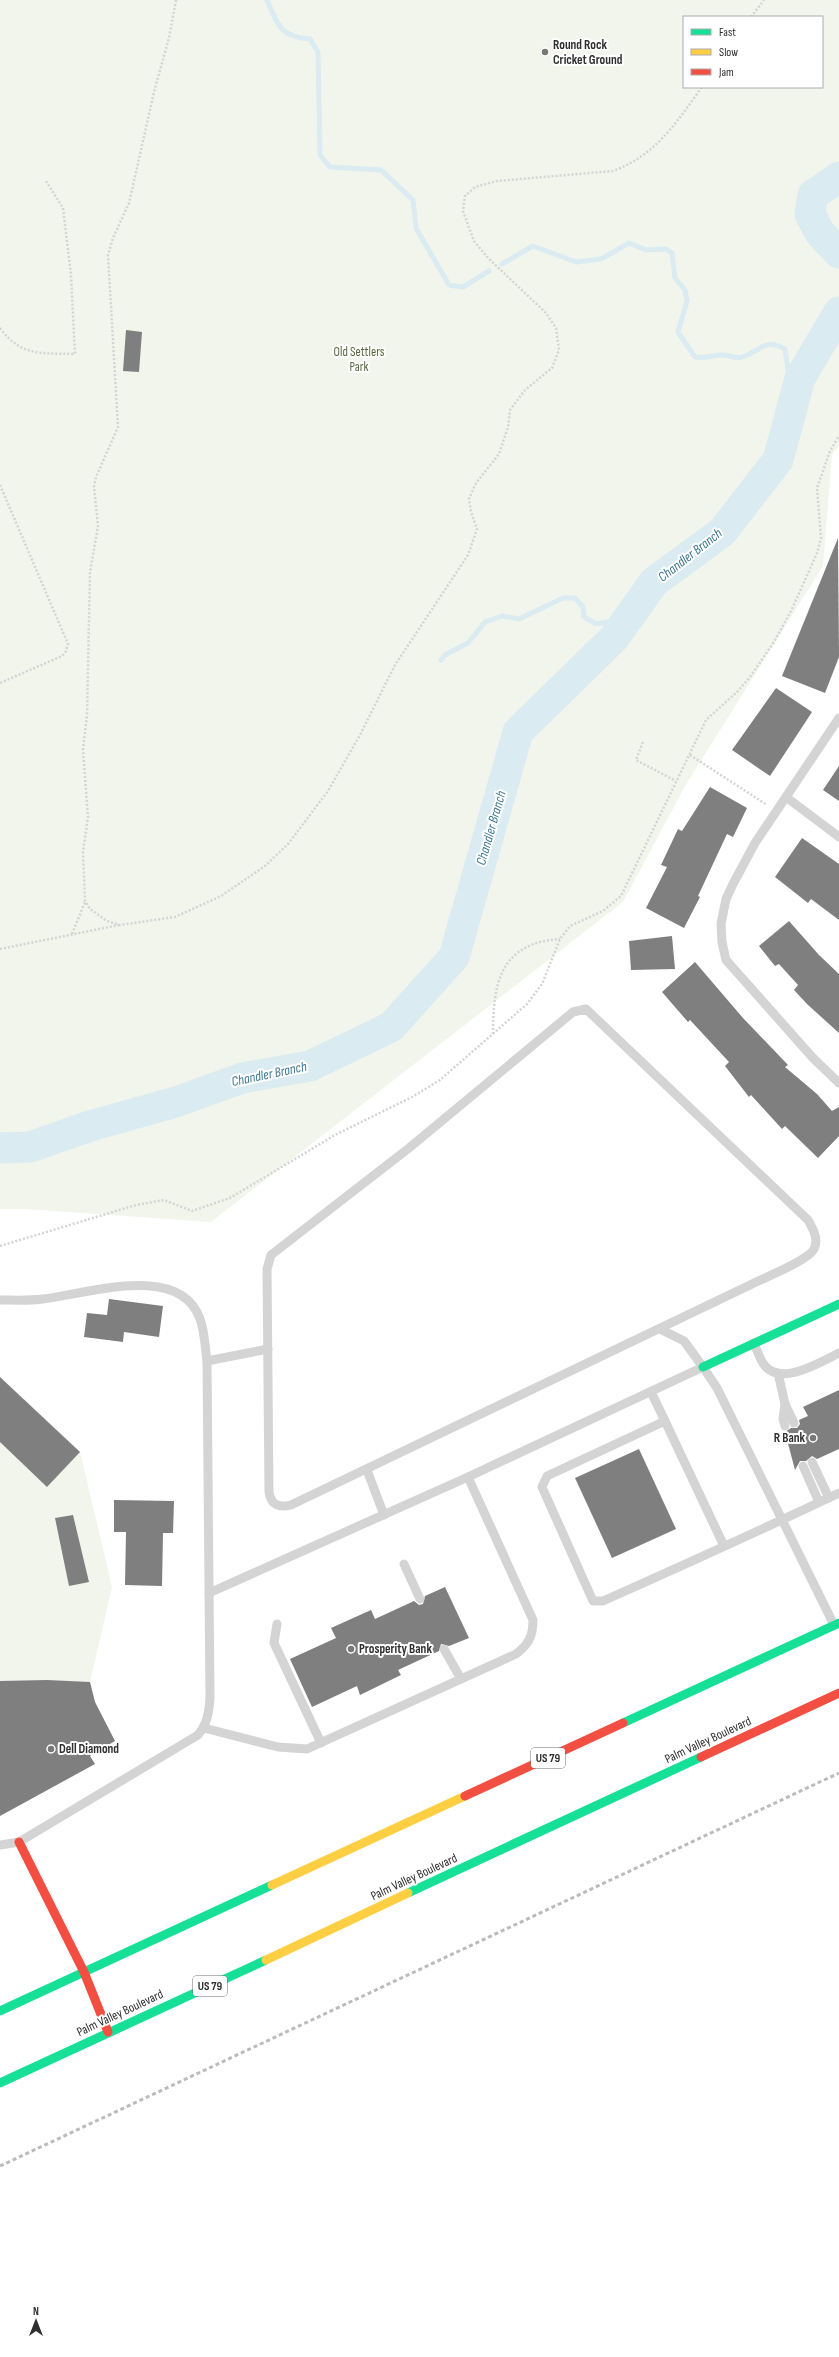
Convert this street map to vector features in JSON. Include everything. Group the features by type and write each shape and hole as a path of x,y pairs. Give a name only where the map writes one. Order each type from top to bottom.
{"main road":[{"path":"704,1367 839,1304"},
{"name":"US 79","path":"0,2011 837,1624"},
{"name":"Palm Valley Boulevard","path":"0,2083 839,1694"},
{"path":"19,1842 84,1972 108,2032"}],"lane":[{"path":"839,718 755,843 726,899 721,924 722,942 726,960 808,1052 839,1084"},
{"path":"786,797 839,837"},
{"path":"586,1009 808,1220 816,1235 815,1248 801,1260 660,1329 291,1505 277,1506 272,1503 269,1492 267,1269 271,1255 409,1148 573,1012 586,1009"},
{"path":"0,1300 43,1299 139,1285 157,1286 174,1291 190,1303 200,1318 207,1361 210,1698 209,1715 204,1728 198,1735 19,1842 0,1845"},
{"path":"660,1329 684,1341 704,1367 717,1388 782,1520 837,1624"},
{"path":"754,1343 765,1366 778,1373 791,1374 839,1353"},
{"path":"207,1361 268,1349"},
{"path":"209,1593 468,1478 704,1367"},
{"path":"778,1373 790,1424"},
{"path":"651,1392 724,1546"},
{"path":"665,1421 547,1476 543,1482 542,1487 593,1601 603,1601 839,1493"},
{"path":"812,1462 829,1498"},
{"path":"803,1466 819,1502"},
{"path":"367,1470 384,1515"},
{"path":"204,1728 278,1748 307,1749 516,1654 527,1645 533,1633 533,1620 468,1478"},
{"path":"404,1564 420,1599"},
{"path":"277,1624 274,1643 321,1743"},
{"path":"444,1649 461,1679"}],"path":[{"path":"72,935 85,901 83,852 88,801 83,775 83,750 87,715 90,572 98,526 94,487 96,477 118,427 108,255 113,238 129,203 154,92 169,38 176,0"},
{"path":"752,16 764,0"},
{"path":"0,949 120,925 175,917 198,909 243,882 288,844 332,785 360,735 395,665 468,554 477,529 471,512 469,499 476,483 499,454 508,427 510,410 515,401 552,368 559,350 560,340 556,328 546,312 488,258 474,241 463,212 465,196 475,187 497,181 606,172 628,165 652,150 701,88"},
{"path":"0,328 9,340 24,351 75,354 71,275 63,208 46,181"},
{"path":"0,1246 136,1205 164,1200 192,1211 230,1198 335,1135 412,1097 440,1080 527,1004 542,984 560,939 570,926 603,911 621,896 706,720 737,692 755,671 774,642 792,609 819,546 821,538 817,488 830,451 839,436"},
{"path":"0,485 68,644 66,651 62,656 0,683"},
{"path":"644,742 636,760 676,781"},
{"path":"690,755 777,811"},
{"path":"85,901 90,909 107,921 120,925"},
{"path":"493,1034 493,1001 501,973 518,951 551,939 560,939"}],"green space":[{"name":"Old Settlers Park","path":"0,0 839,0 839,446 832,454 823,566 685,786 623,902 211,1222 25,1209 0,1209"},
{"path":"0,1383 80,1452 112,1587 90,1682 0,1681"}],"building":[{"path":"126,330 142,332 139,372 123,371"},
{"path":"838,538 839,657 825,693 782,676"},
{"path":"776,688 812,712 770,776 732,750"},
{"path":"839,766 839,801 823,790"},
{"path":"710,787 747,808 733,837 727,834 698,896 700,897 684,928 646,908 667,867 661,865 678,829 682,831"},
{"path":"802,838 839,864 839,920 811,899 808,903 775,877"},
{"path":"789,921 819,955 839,974 839,1033 794,990 798,985 779,964 775,966 759,946"},
{"path":"672,936 675,969 631,970 629,941"},
{"path":"695,962 743,1018 788,1065 785,1067 817,1094 832,1111 839,1107 839,1136 818,1158 785,1126 782,1129 751,1095 749,1097 725,1066 729,1062 690,1020 688,1022 662,992"},
{"path":"109,1299 163,1306 159,1337 124,1332 123,1342 84,1337 87,1313 107,1315"},
{"path":"0,1377 80,1452 47,1487 0,1442"},
{"name":"R Bank","path":"839,1390 839,1449 817,1459 812,1456 806,1461 800,1461 795,1470 785,1432 791,1428 797,1428 800,1424 799,1420 808,1416 803,1407"},
{"path":"639,1449 676,1529 612,1558 575,1478"},
{"path":"114,1500 174,1501 173,1533 163,1533 162,1586 125,1585 126,1532 114,1532"},
{"path":"73,1515 89,1582 69,1586 55,1518"},
{"path":"445,1587 469,1638 449,1646 441,1644 439,1651 398,1670 401,1675 360,1695 357,1686 312,1707 290,1659 336,1638 331,1628 371,1610 375,1619 414,1601 419,1605 423,1604 425,1596"},
{"name":"Dell Diamond","path":"47,1680 90,1682 95,1702 115,1741 90,1756 95,1764 0,1816 0,1681"}],"waterway":[{"path":"267,0 281,28 292,36 310,39 318,52 320,155 330,167 381,170 413,200 416,228 449,285 463,287 489,271"},
{"name":"Chandler Branch","path":"839,177 813,195 810,214 820,233 839,253"},
{"path":"502,264 533,246 576,262 601,259 629,243 646,250 666,249 672,253 675,278 685,290 687,301 678,332 695,357 702,358 723,355 740,357 748,355 767,345 772,344 778,346 785,349 791,389 796,393"},
{"name":"Chandler Branch","path":"0,1148 30,1147 90,1126 176,1102 242,1078 310,1066 391,1027 454,957 518,732 614,638 654,582 722,532 778,460 800,378 839,312"},
{"path":"441,660 445,655 468,643 485,622 502,616 519,619 563,598 575,598 583,607 584,617 596,624 628,618"}],"railway":[{"path":"0,2166 839,1773"}],"traffic: fast":[{"path":"703,1367 839,1304"},
{"path":"623,1723 839,1623"},
{"path":"408,1893 701,1757"},
{"path":"0,2011 272,1885"},
{"path":"0,2083 266,1960"}],"traffic: slow":[{"path":"272,1885 465,1796"},
{"path":"266,1960 408,1893"}],"traffic: jam":[{"path":"701,1757 839,1693"},
{"path":"465,1796 623,1723"},
{"path":"19,1842 84,1972 108,2032"}],"place":[{"name":"Round Rock Cricket Ground","path":"545,52"},
{"name":"R Bank","path":"813,1438"},
{"name":"Prosperity Bank","path":"351,1649"},
{"name":"Dell Diamond","path":"51,1749"}]}
